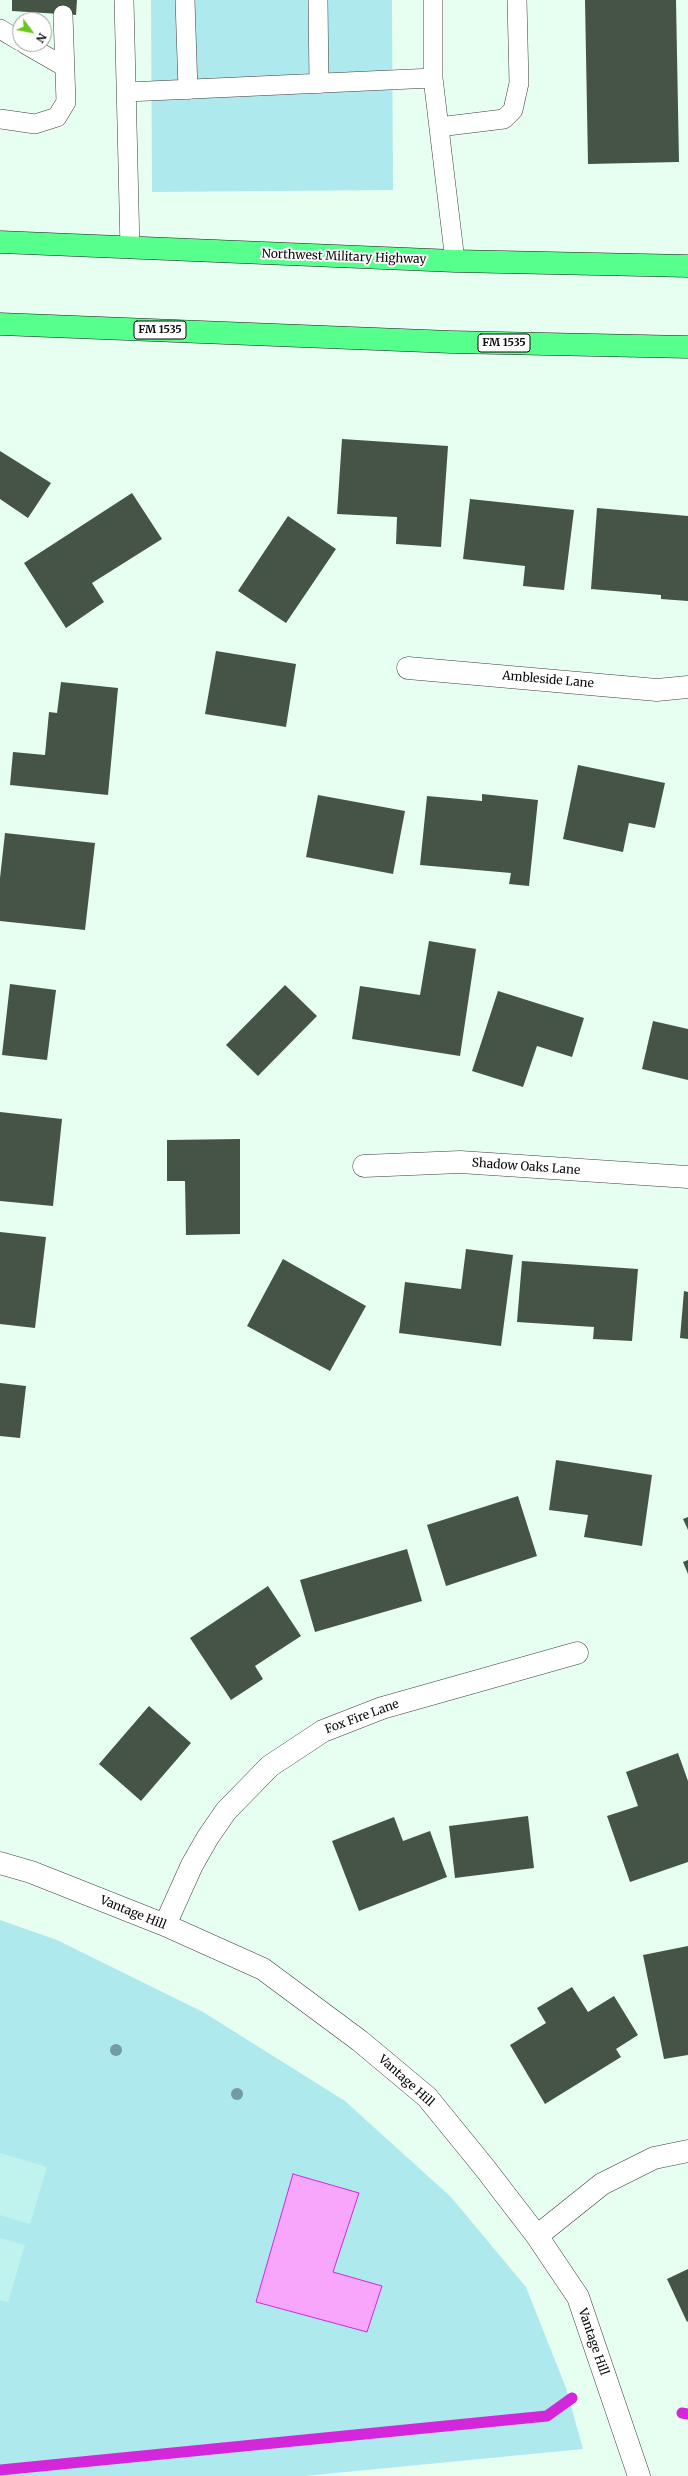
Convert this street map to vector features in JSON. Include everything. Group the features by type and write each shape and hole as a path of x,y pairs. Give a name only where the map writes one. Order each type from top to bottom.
{"main road":[{"name":"Northwest Military Highway","path":"0,242 454,262 688,266"},
{"name":"FM 1535","path":"0,324 451,342 688,347"}],"street":[{"name":"Ambleside Lane","path":"408,668 657,690 688,688"},
{"name":"Shadow Oaks Lane","path":"364,1166 460,1162 688,1177"},
{"name":"Fox Fire Lane","path":"165,1925 192,1865 208,1837 226,1811 270,1766 283,1757 323,1731 382,1708 578,1653"},
{"name":"Vantage Hill","path":"0,1863 31,1872 165,1925 263,1969 360,2042 427,2097 484,2167 536,2236 578,2297 638,2476"},
{"path":"536,2236 602,2184 654,2158 688,2151"}],"lane":[{"path":"124,0 130,248"},
{"path":"185,0 188,90"},
{"path":"318,0 319,84"},
{"path":"433,0 433,78 454,262"},
{"path":"439,127 504,120 512,110 518,83 517,0"},
{"path":"0,119 35,124 56,117 66,102 63,15"},
{"path":"0,29 12,36"},
{"path":"39,52 65,67"},
{"path":"126,92 433,78"}],"shaded area":[{"path":"151,0 392,0 393,190 152,192"},
{"path":"0,1920 57,1940 203,2012 345,2101 451,2197 526,2287 566,2388 583,2449 305,2476 0,2476"},
{"path":"0,2153 47,2167 30,2224 0,2215"},
{"path":"293,2174 359,2193 333,2272 382,2286 367,2332 256,2302"},
{"path":"0,2238 25,2245 8,2302 0,2300"}],"building":[{"path":"12,0 77,0 76,15 52,14 52,12 12,11"},
{"path":"585,0 676,0 679,162 588,164"},
{"path":"342,439 448,446 441,547 396,544 397,517 337,514"},
{"path":"0,451 51,483 28,518 0,499"},
{"path":"132,493 162,539 92,583 104,602 66,628 24,563"},
{"path":"470,499 574,510 564,590 523,586 525,566 463,559"},
{"path":"597,508 688,516 688,601 661,599 661,595 591,589"},
{"path":"288,516 336,549 286,623 238,591"},
{"path":"216,651 296,664 286,727 205,714"},
{"path":"61,682 118,688 108,795 10,785 13,752 45,755 49,712 57,713"},
{"path":"578,765 665,783 655,828 629,823 623,852 563,839"},
{"path":"482,794 538,800 529,886 509,884 511,873 420,865 427,796 482,801"},
{"path":"318,795 405,811 393,874 306,857"},
{"path":"5,833 95,843 85,930 0,921 0,878"},
{"path":"429,941 476,949 460,1056 352,1039 360,986 420,995"},
{"path":"10,984 56,990 47,1060 2,1055"},
{"path":"285,985 317,1016 258,1076 226,1045"},
{"path":"498,991 584,1018 572,1057 537,1046 523,1087 472,1071"},
{"path":"653,1021 688,1029 688,1080 642,1069"},
{"path":"0,1112 62,1119 53,1206 0,1201"},
{"path":"240,1139 240,1234 186,1235 185,1181 167,1181 167,1140"},
{"path":"0,1232 46,1237 35,1328 0,1324"},
{"path":"466,1249 513,1255 501,1346 399,1333 405,1282 461,1289"},
{"path":"283,1259 366,1306 330,1371 247,1326"},
{"path":"522,1261 638,1269 632,1341 593,1339 594,1327 517,1322"},
{"path":"684,1291 688,1292 688,1339 680,1338"},
{"path":"0,1383 26,1386 20,1438 0,1436"},
{"path":"556,1460 652,1475 642,1546 584,1537 588,1515 549,1510"},
{"path":"518,1496 537,1556 446,1586 427,1525"},
{"path":"688,1517 688,1530 683,1519"},
{"path":"407,1549 422,1601 315,1632 300,1580"},
{"path":"688,1560 688,1574 683,1562"},
{"path":"268,1586 301,1636 255,1666 263,1679 231,1700 190,1638"},
{"path":"149,1706 191,1743 141,1801 99,1764"},
{"path":"678,1753 688,1781 688,1862 630,1882 607,1816 638,1806 626,1772"},
{"path":"528,1816 534,1868 455,1878 449,1826"},
{"path":"394,1817 403,1841 430,1831 447,1877 359,1911 332,1841"},
{"path":"688,1946 688,2055 664,2059 643,1955"},
{"path":"572,1987 588,2012 614,1996 638,2035 616,2049 621,2057 545,2104 510,2045 546,2023 537,2008"},
{"path":"688,2269 688,2321 687,2322 667,2279"}],"waterway":[{"path":"0,2470 547,2416 572,2398"},
{"path":"682,2413 688,2414"}]}
